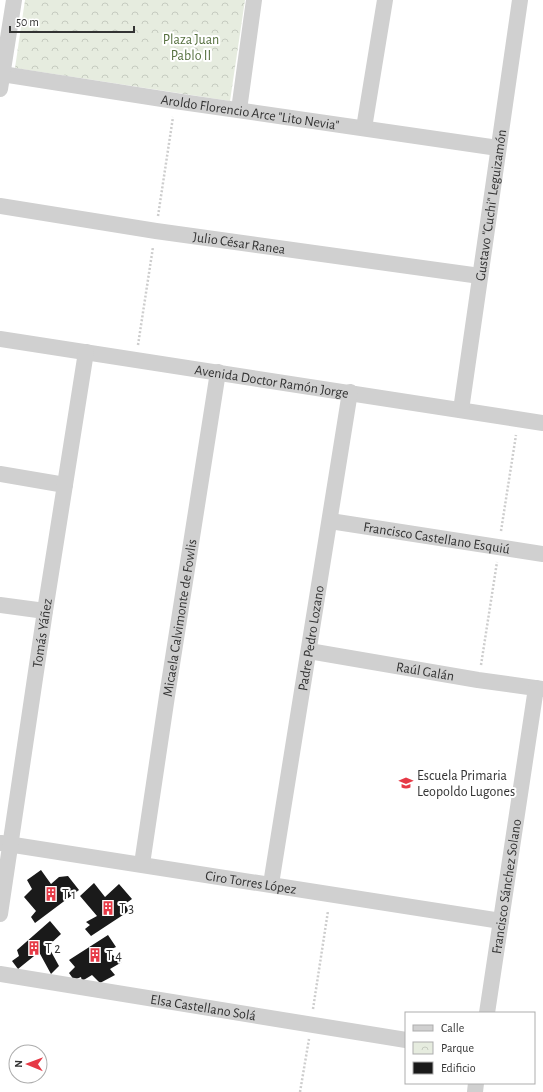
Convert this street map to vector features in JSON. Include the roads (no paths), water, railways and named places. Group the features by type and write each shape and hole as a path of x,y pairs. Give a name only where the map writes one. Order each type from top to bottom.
{"street":[{"path":"1,81 14,0"},
{"path":"239,110 254,0"},
{"path":"364,128 385,0"},
{"name":"Gustavo \"Cuchi\" Leguizamón","path":"461,410 520,0"},
{"name":"Aroldo Florencio Arce \"Lito Nevia\"","path":"1,81 239,110 498,148"},
{"name":"Julio César Ranea","path":"0,206 156,231 480,276"},
{"name":"Avenida Doctor Ramón Jorge","path":"0,339 543,423"},
{"name":"Tomás Yáñez","path":"0,914 5,844 45,611 86,352"},
{"name":"Micaela Calvimonte de Fowlis","path":"142,864 218,372"},
{"name":"Padre Pedro Lozano","path":"271,884 350,392"},
{"path":"0,474 65,485"},
{"name":"Francisco Castellano Esquiú","path":"330,521 543,554"},
{"path":"0,605 45,611"},
{"name":"Raúl Galán","path":"309,651 540,688"},
{"name":"Francisco Sánchez Solano","path":"486,1012 540,688"},
{"name":"Ciro Torres López","path":"5,844 271,884 501,921"},
{"name":"Elsa Castellano Solá","path":"0,974 405,1040"}],"place":[{"name":"Escuela Primaria Leopoldo Lugones","path":"406,783"},
{"name":"T 1","path":"51,894"},
{"name":"T 3","path":"108,908"},
{"name":"T 2","path":"34,948"},
{"name":"T 4","path":"95,955"}],"park label":[{"name":"Plaza Juan Pablo II","path":"191,48"}]}
